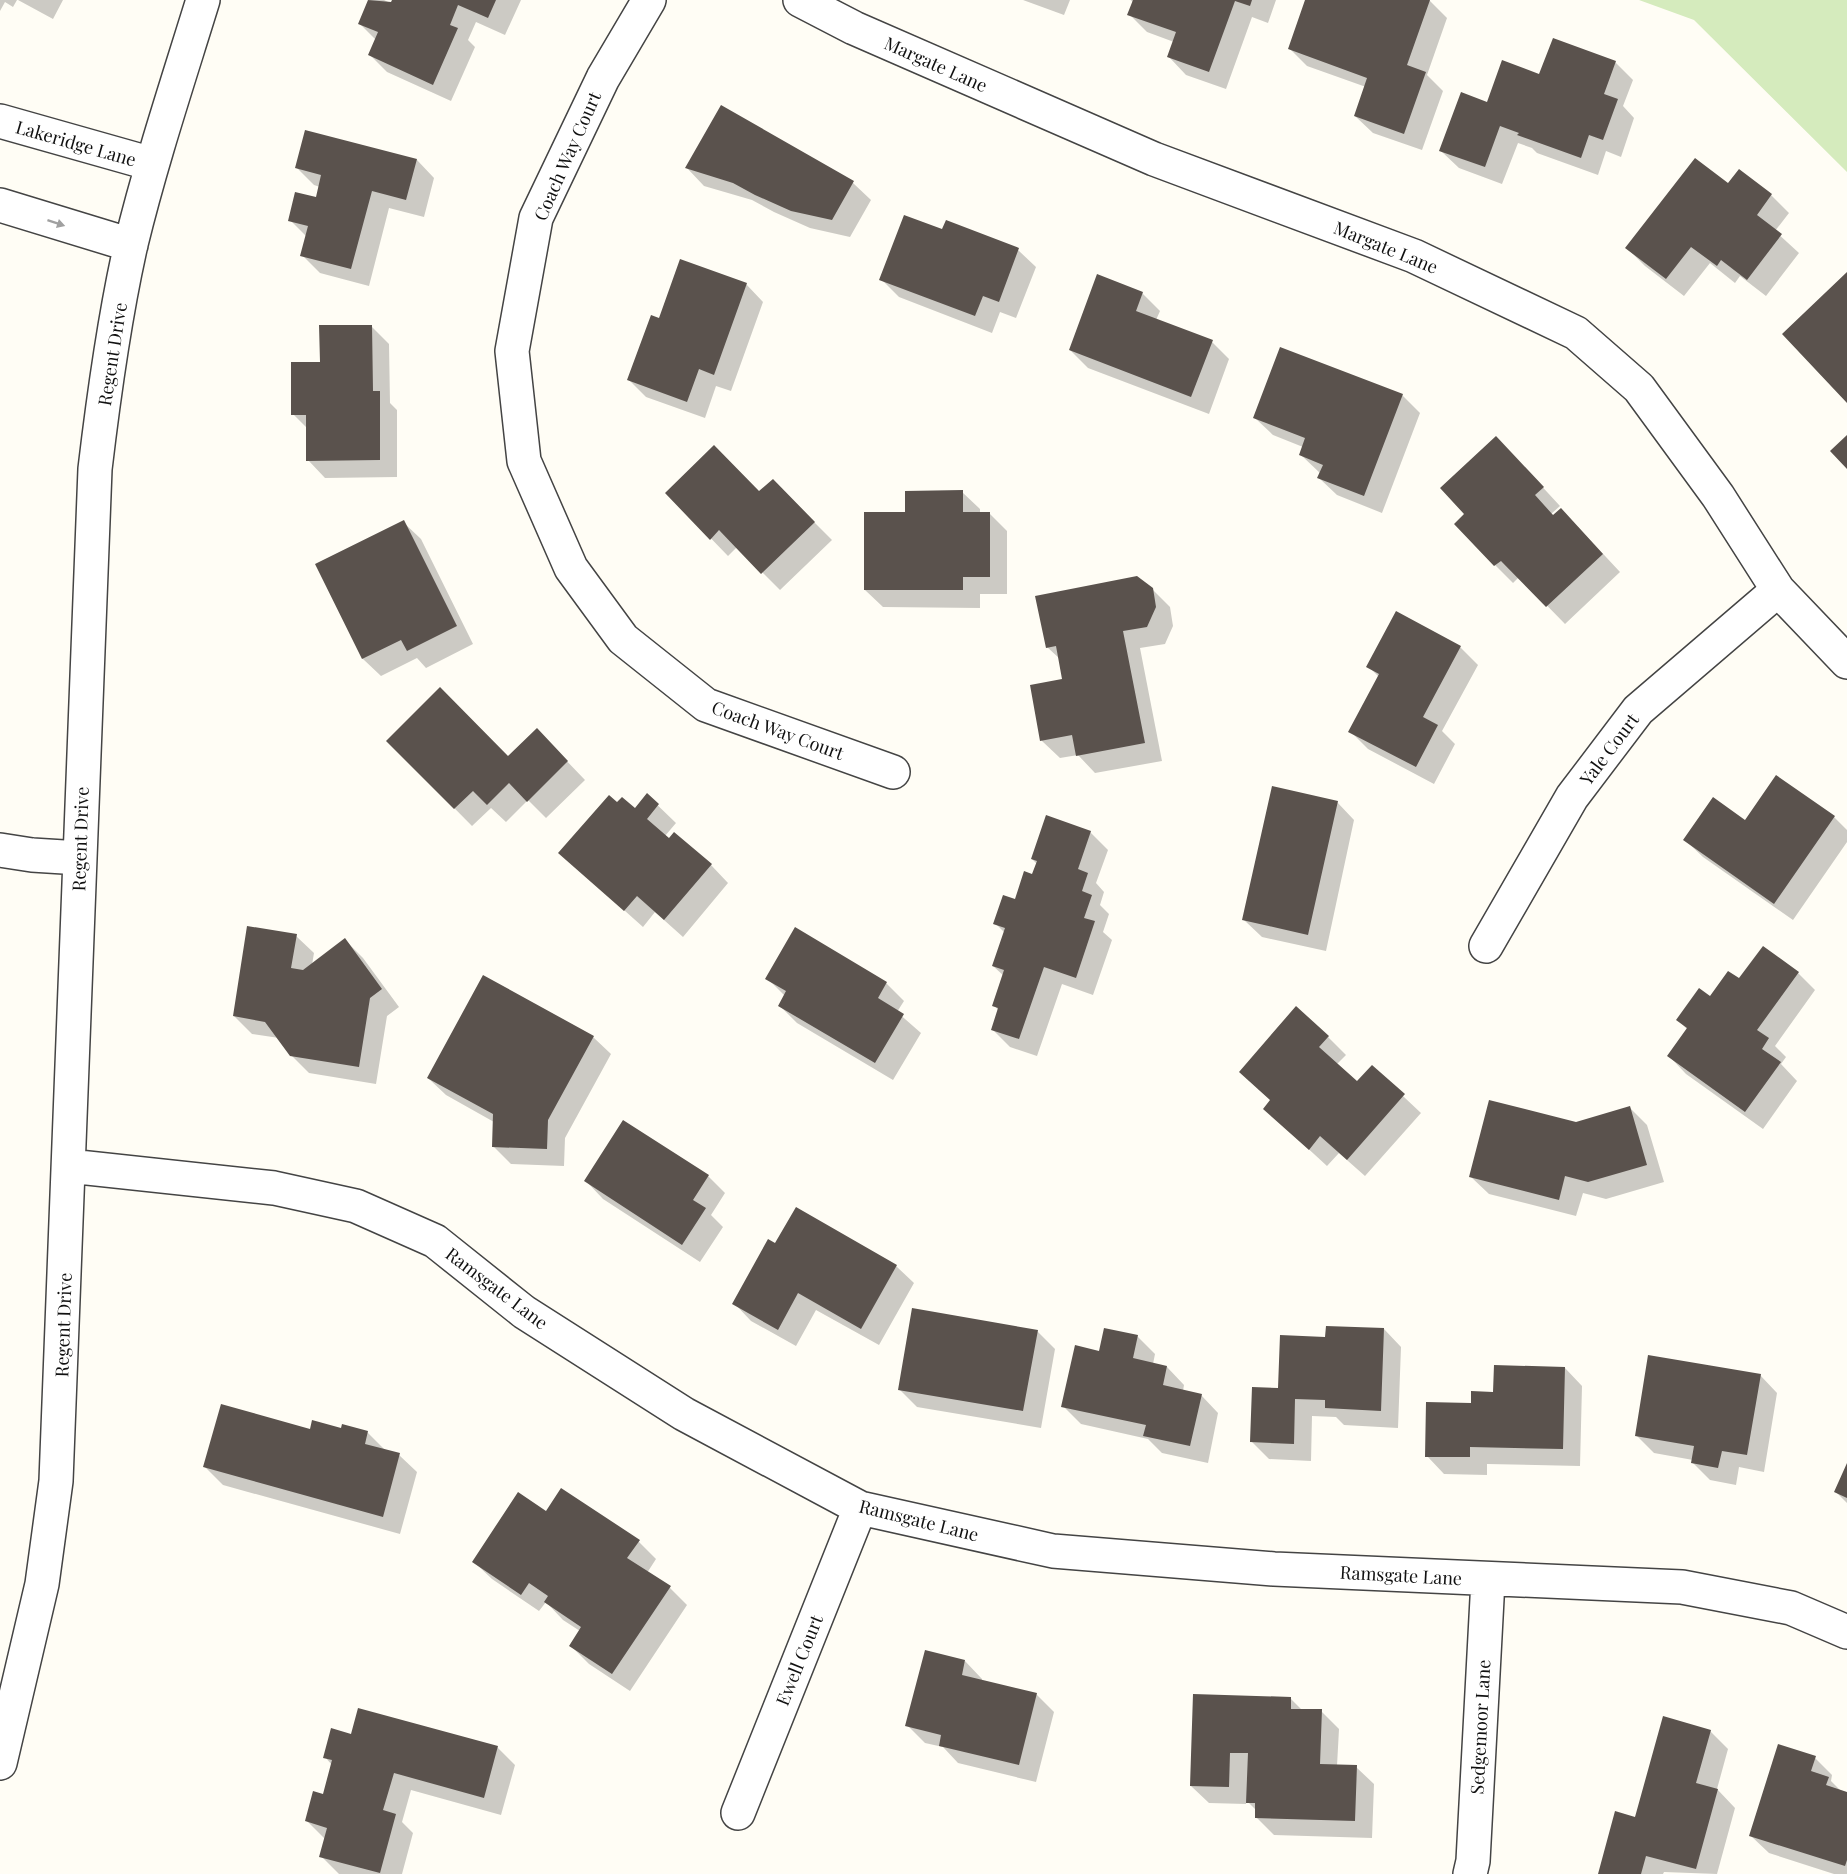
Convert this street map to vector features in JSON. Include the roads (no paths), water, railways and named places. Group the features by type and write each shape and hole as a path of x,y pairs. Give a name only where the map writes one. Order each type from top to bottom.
{"street":[{"name":"Regent Drive","path":"0,1763 8,1698 42,1584 56,1481 96,469 108,360 131,245 152,164 203,0"},
{"name":"Coach Way Court","path":"649,0 603,78 536,218 512,351 524,461 571,568 623,639 706,705 893,772"},
{"name":"Margate Lane","path":"800,0 854,28 1154,159 1414,256 1576,333 1639,388 1718,496 1778,590 1847,662"},
{"name":"Lakeridge Lane","path":"0,121 152,164"},
{"path":"0,205 131,245"},
{"name":"Yale Court","path":"1486,946 1572,797 1638,710 1778,590"},
{"path":"0,850 80,858"},
{"name":"Ramsgate Lane","path":"69,1166 274,1188 356,1206 435,1241 524,1312 684,1414 860,1508 1053,1551 1274,1569 1682,1587 1791,1608 1847,1632"},
{"name":"Ewell Court","path":"738,1813 860,1508"},
{"name":"Sedgemoor Lane","path":"1470,1874 1473,1861 1488,1580"}]}
